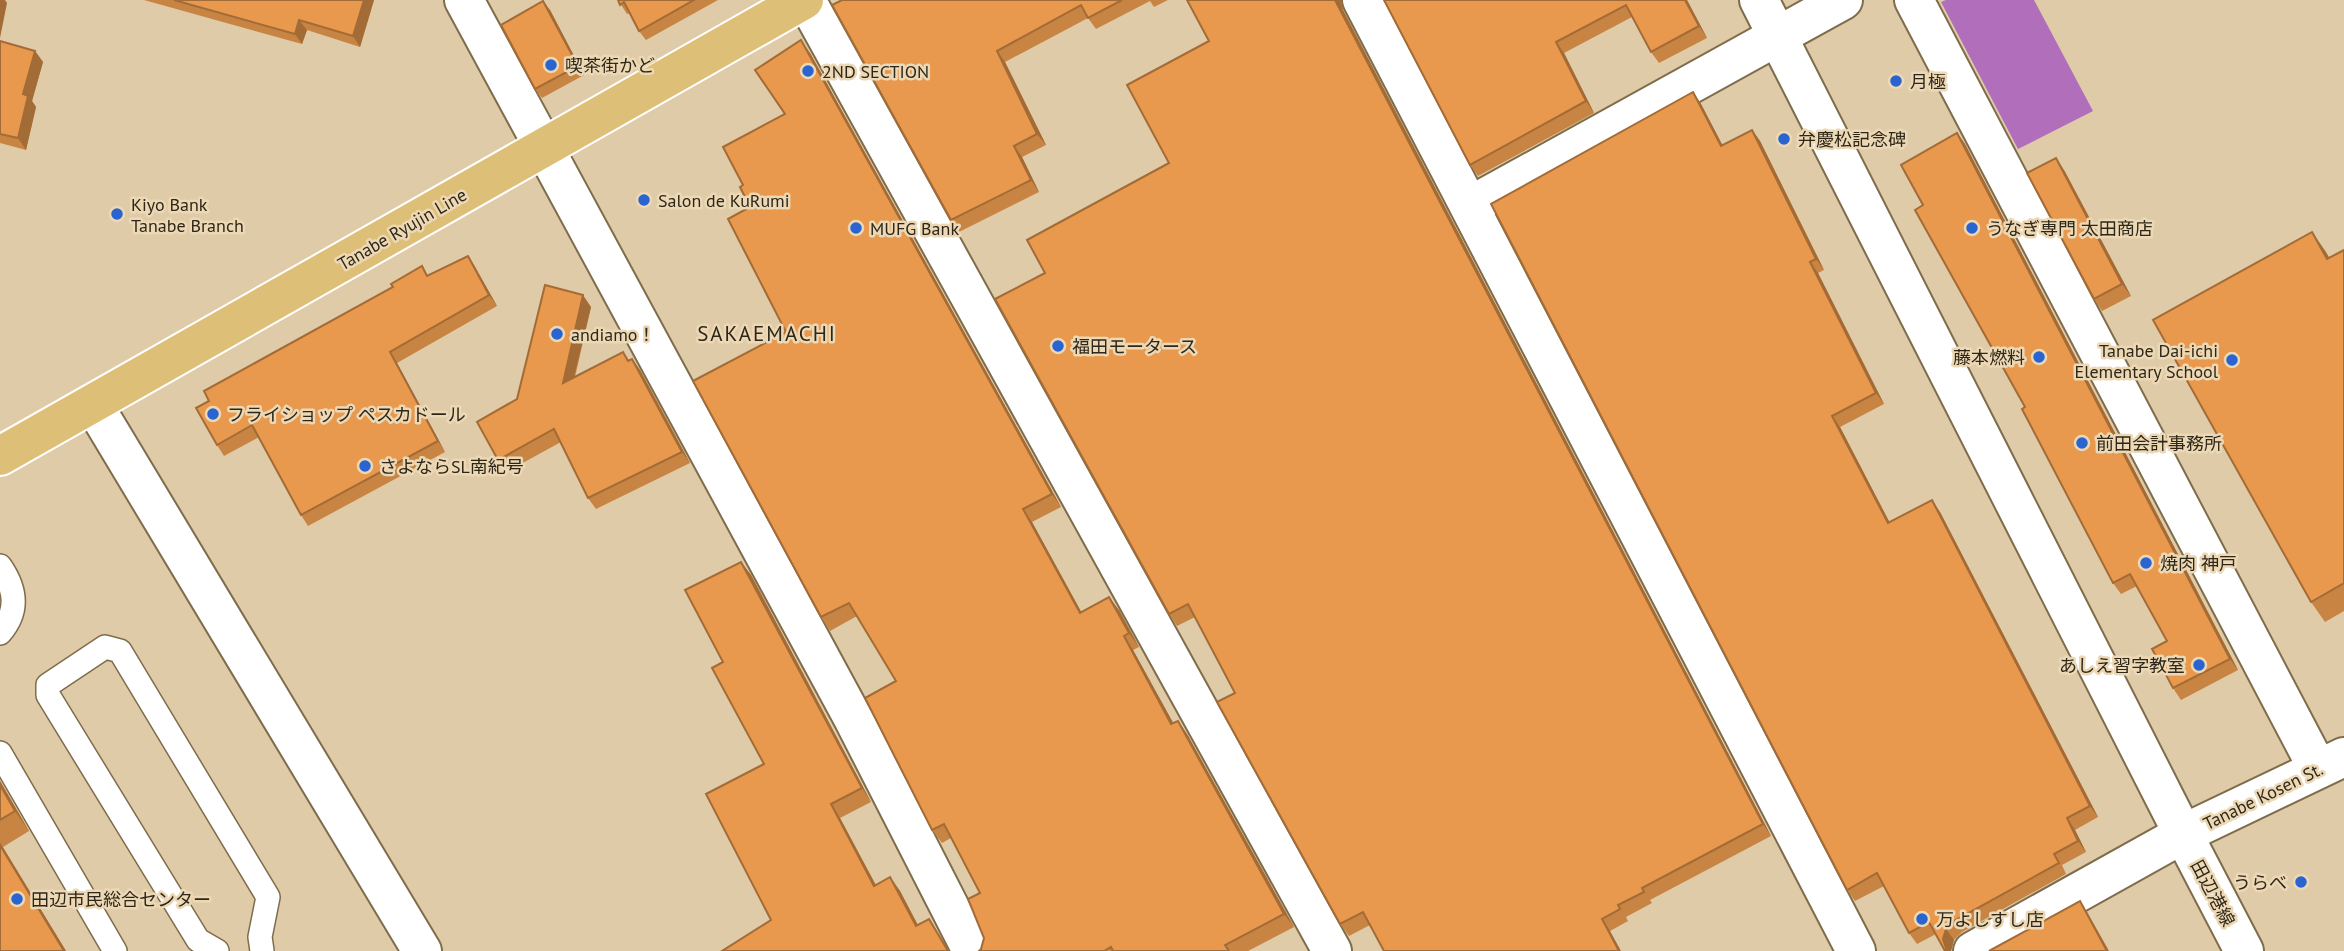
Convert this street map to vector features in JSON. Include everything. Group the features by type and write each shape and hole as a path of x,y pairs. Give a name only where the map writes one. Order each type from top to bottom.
{"main road":[{"name":"Tanabe Ryujin Line","path":"0,456 805,0"}],"street":[{"path":"464,0 854,720 972,951"},
{"path":"805,0 1332,951"},
{"path":"1362,0 1856,951"},
{"name":"田辺港線","path":"1759,0 2244,951"},
{"path":"1470,206 1843,0"},
{"path":"1914,0 2337,761"},
{"path":"93,404 422,951"},
{"name":"Tanabe Kosen St.","path":"1973,951 2183,834 2337,761"}],"lane":[{"path":"0,566 12,586 15,600 12,612 0,633"},
{"path":"217,951 198,940 48,695 48,685 105,647 120,651 268,897 260,937 262,951"},
{"path":"0,753 115,951"}],"shaded area":[{"path":"2034,0 2093,111 2018,149 1941,2"}],"building":[{"path":"174,0 364,0 353,36 299,20 295,34"},
{"path":"618,0 694,0 639,31 624,2 620,5"},
{"path":"842,0 1122,0 1088,18 1081,5 997,51 1037,134 1014,146 1031,180 951,220 832,5"},
{"path":"1187,0 1335,0 1763,824 1642,888 1644,892 1618,905 1620,909 1602,919 1619,951 1384,951 1363,912 1340,924 1217,702 1235,693 1188,604 1169,614 995,299 1045,273 1027,240 1169,163 1127,85 1209,41"},
{"path":"1384,0 1685,0 1699,26 1651,52 1626,5 1556,42 1586,101 1470,165"},
{"path":"543,1 578,66 535,89 501,25"},
{"path":"801,40 1052,494 1023,509 1080,613 1109,597 1129,633 1124,636 1171,724 1178,721 1284,914 1225,945 1229,951 1113,951 1111,947 1104,951 979,951 984,938 968,899 980,893 944,824 932,830 865,698 896,681 849,603 821,617 693,381 786,332 728,219 750,207 740,187 743,185 723,147 785,114 755,70"},
{"path":"0,41 35,51 23,94 28,96 18,138 0,134"},
{"path":"1693,92 1721,146 1752,130 1816,259 1810,262 1876,393 1832,416 1888,523 1932,500 2090,806 2067,818 2078,841 2054,854 2059,863 1954,921 1946,929 1943,939 1947,951 1929,922 1909,933 1877,873 1847,890 1491,204"},
{"path":"1957,133 2230,659 2173,688 2152,649 2167,641 2130,574 2113,583 2022,409 2025,407 1915,210 1923,205 1901,165"},
{"path":"2056,158 2122,284 2094,299 2027,173"},
{"path":"2312,232 2327,259 2344,250 2344,583 2311,602 2153,320"},
{"path":"468,256 489,295 390,352 438,441 301,515 252,425 217,445 196,408 209,401 204,391 393,287 391,284 422,266 427,276"},
{"path":"545,285 583,295 563,383 623,352 628,361 632,359 682,452 588,498 554,429 498,460 477,422 517,399"},
{"path":"741,562 862,788 831,804 874,886 890,877 916,926 929,919 948,951 722,951 771,920 706,794 764,764 712,668 723,662 685,590"},
{"path":"0,785 15,811 0,820"},
{"name":"田辺市民総合センター","path":"0,845 64,951 0,951"},
{"path":"2080,901 2107,951 1989,951"}],"place":[{"name":"喫茶街かど","path":"551,65"},
{"name":"2ND SECTION","path":"808,71"},
{"name":"月極","path":"1896,81"},
{"name":"弁慶松記念碑","path":"1784,139"},
{"name":"Salon de KuRumi","path":"644,200"},
{"name":"Kiyo Bank Tanabe Branch","path":"117,214"},
{"name":"MUFG Bank","path":"856,228"},
{"name":"うなぎ専門 太田商店","path":"1972,228"},
{"name":"andiamo！","path":"557,334"},
{"name":"福田モータース","path":"1058,346"},
{"name":"藤本燃料","path":"2039,357"},
{"name":"Tanabe Dai-ichi Elementary School","path":"2232,360"},
{"name":"フライショップ ペスカドール","path":"213,414"},
{"name":"前田会計事務所","path":"2082,443"},
{"name":"さよならSL南紀号","path":"365,466"},
{"name":"焼肉 神戸","path":"2146,563"},
{"name":"あしえ習字教室","path":"2199,665"},
{"name":"うらべ","path":"2301,882"},
{"name":"田辺市民総合センター","path":"17,899"},
{"name":"万よしすし店","path":"1922,919"}],"district":[{"name":"SAKAEMACHI","path":"767,333"}]}
